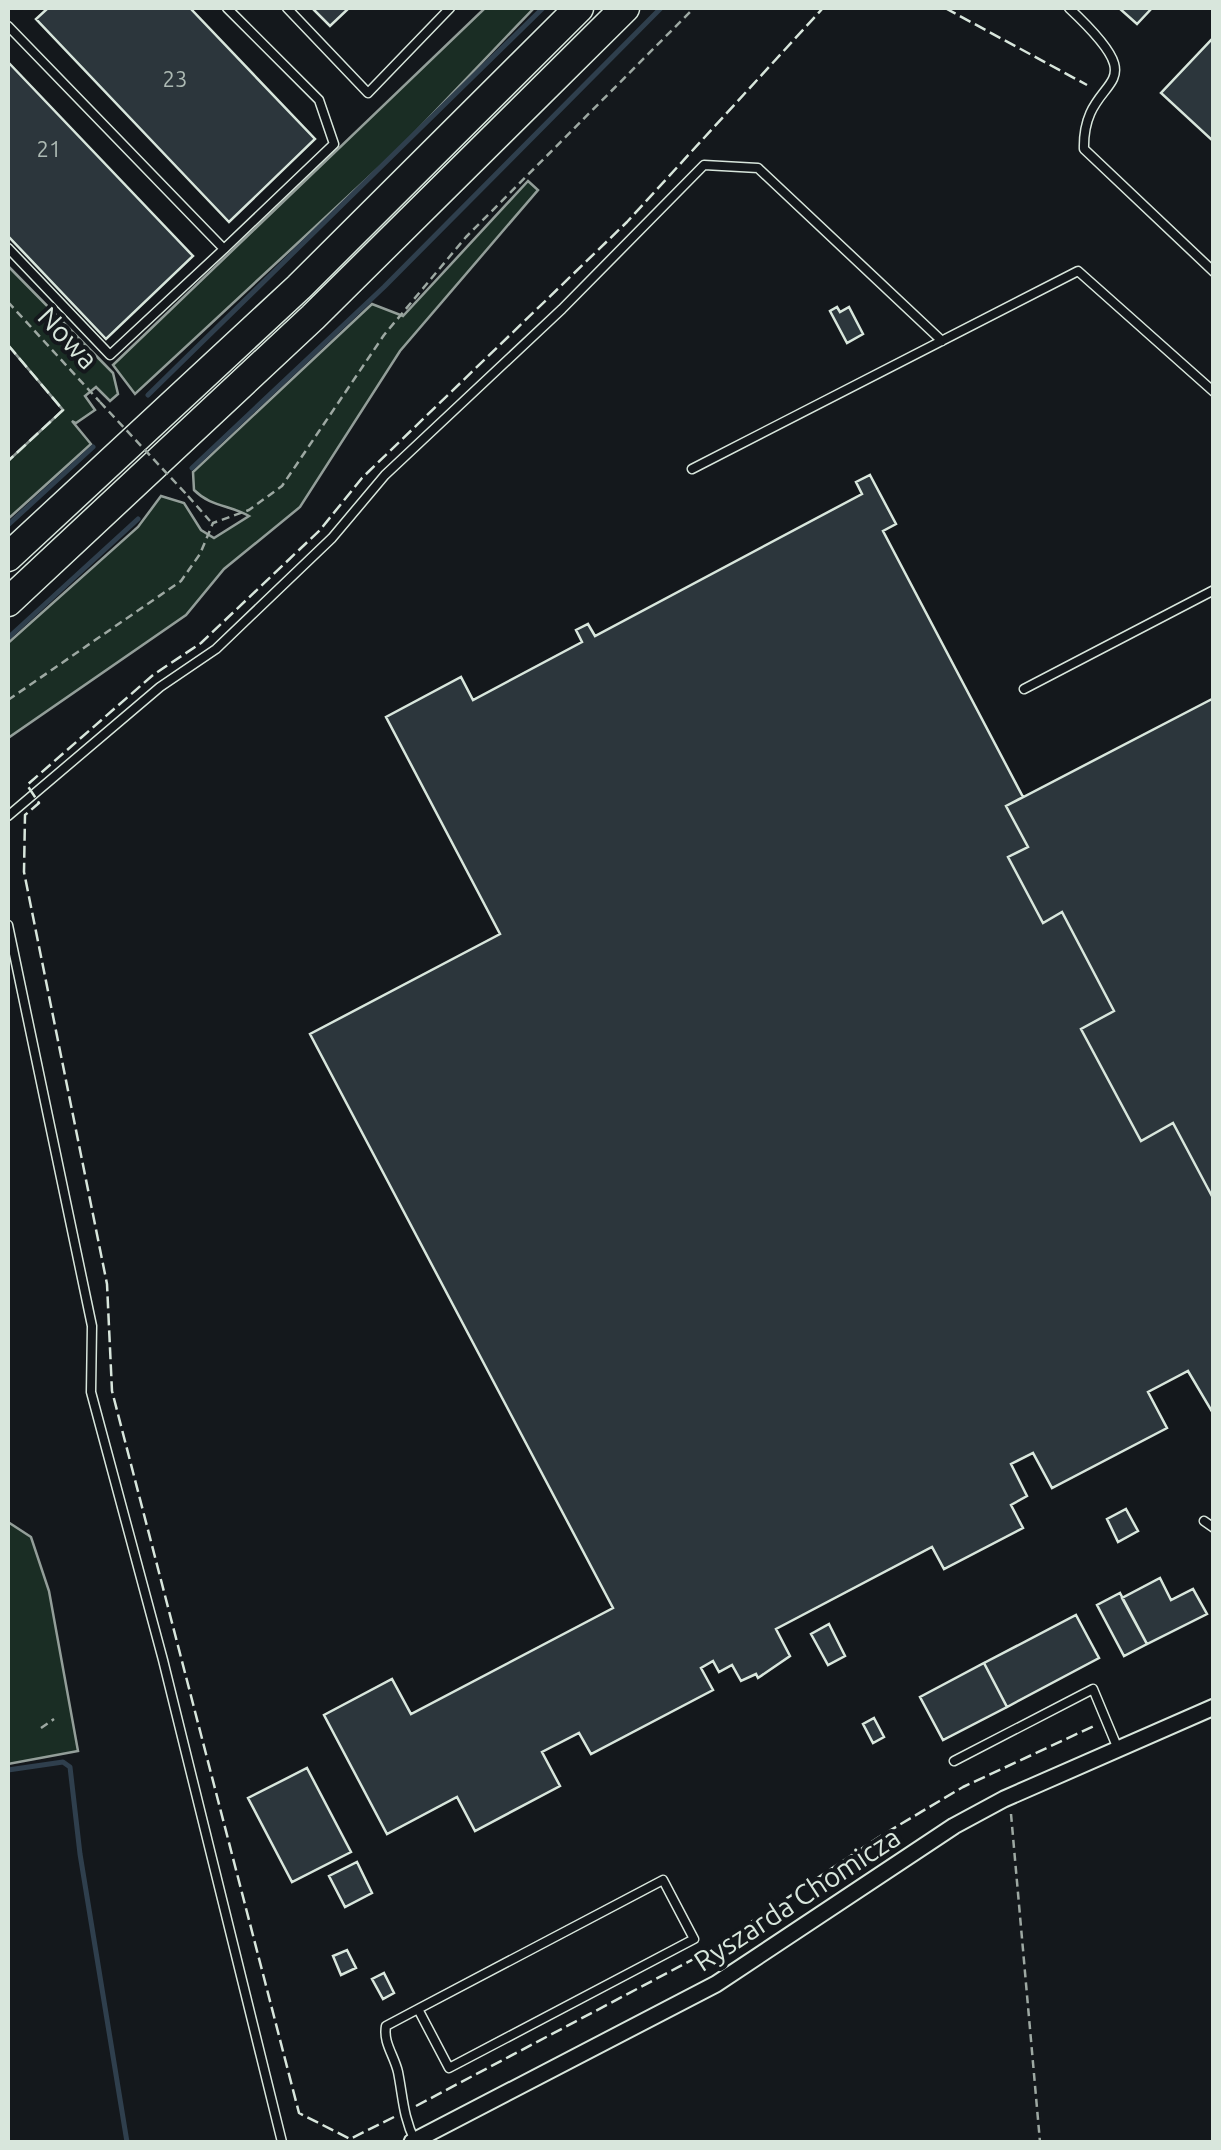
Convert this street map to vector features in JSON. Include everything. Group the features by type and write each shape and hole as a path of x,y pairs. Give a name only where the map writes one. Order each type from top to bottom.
{"highway":[{"path":"8,557 286,300 579,8"},
{"path":"8,602 313,317 624,8"}],"street":[{"name":"Ryszarda Chomicza","path":"414,2142 716,1984 954,1826 1004,1799 1214,1707"}],"lane":[{"path":"8,248 110,354 334,144 319,100 227,8"},
{"path":"287,8 368,93 450,8"},
{"path":"1069,8 1105,41 1116,66 1116,77 1084,129 1084,149 1214,272"},
{"path":"8,26 224,249"},
{"path":"8,816 160,687 216,650 332,538 385,475 562,309 704,164 758,168 942,341"},
{"path":"692,470 1078,270 1214,392"},
{"path":"1024,689 1214,590"},
{"path":"8,925 92,1326 91,1392 163,1660 282,2142"},
{"path":"1204,1521 1214,1528"},
{"path":"954,1762 1094,1689 1118,1748"},
{"path":"414,2142 401,2106 398,2070 384,2036 386,2026 418,2009 663,1880 694,1939 449,2068 418,2009"}],"path":[{"path":"8,700 182,581 200,554 212,523 250,510 282,486 384,335 466,237 694,8"},
{"name":"Nowa","path":"8,302 212,523"},
{"path":"41,1728 54,1719"},
{"path":"1004,1799 1014,1820 1040,2142"}],"green space":[{"path":"485,8 534,8 399,149 135,394 113,365"},
{"path":"528,181 538,190 400,351 300,507 224,569 186,615 8,738 8,643 138,527 161,496 184,503 201,530 214,538 249,516 200,496 194,490 193,472 372,304 403,316"},
{"path":"8,266 113,373 118,394 110,401 96,387 85,396 95,410 76,423 72,421 91,444 8,519 8,461 63,410 8,345"},
{"path":"8,1522 31,1537 49,1591 78,1751 8,1764"}],"building":[{"path":"48,8 190,8 315,139 229,222 36,19"},
{"path":"312,8 349,8 330,26"},
{"path":"1119,8 1152,8 1137,24"},
{"path":"1214,37 1214,142 1161,93"},
{"path":"8,62 193,256 106,339 8,236"},
{"path":"837,307 840,312 849,307 863,334 847,343 830,311"},
{"path":"870,475 896,524 883,531 1023,797 1006,806 1028,847 1008,857 1043,923 1062,912 1114,1011 1081,1029 1141,1141 1173,1123 1214,1200 1214,1415 1188,1371 1148,1392 1167,1428 1052,1488 1033,1453 1011,1464 1027,1496 1011,1505 1023,1528 944,1569 932,1547 776,1629 790,1656 758,1678 756,1674 741,1681 732,1665 719,1672 713,1661 701,1668 713,1690 591,1754 579,1733 542,1752 560,1786 475,1831 457,1797 387,1834 324,1715 392,1679 411,1714 613,1608 310,1034 500,934 386,717 461,677 473,700 582,642 576,630 588,624 595,636 862,494 856,482"},
{"path":"1214,698 1214,1200 1173,1123 1141,1141 1081,1029 1114,1011 1062,912 1043,923 1008,857 1028,847 1006,806"},
{"path":"1126,1509 1138,1531 1118,1542 1107,1519"},
{"path":"1160,1578 1171,1600 1193,1589 1207,1614 1147,1644 1122,1598"},
{"path":"1120,1593 1147,1644 1124,1656 1097,1605"},
{"path":"1076,1615 1099,1658 1007,1707 984,1663"},
{"path":"829,1624 845,1656 828,1665 811,1634"},
{"path":"984,1663 1007,1707 943,1740 920,1697"},
{"path":"874,1718 884,1737 873,1743 863,1724"},
{"path":"307,1768 351,1852 292,1882 248,1798"},
{"path":"357,1862 372,1893 345,1907 329,1876"},
{"path":"347,1950 356,1968 341,1975 333,1956"},
{"path":"384,1973 394,1993 383,1999 372,1979"}],"waterway":[{"path":"148,395 543,8"},
{"path":"192,468 384,287 661,8"},
{"path":"8,525 93,447"},
{"path":"8,638 138,519"},
{"path":"8,1770 63,1762 70,1767 80,1854 127,2142"}],"fence":[{"path":"394,2117 350,2139 299,2113 112,1391 107,1284 24,872 25,815 39,803 27,785 153,675 201,643 320,530 362,478 627,222 823,8"},
{"path":"945,8 1087,85"},
{"path":"8,345 63,410 8,461"},
{"path":"416,2106 703,1954 879,1837 963,1787 1096,1725"}]}
